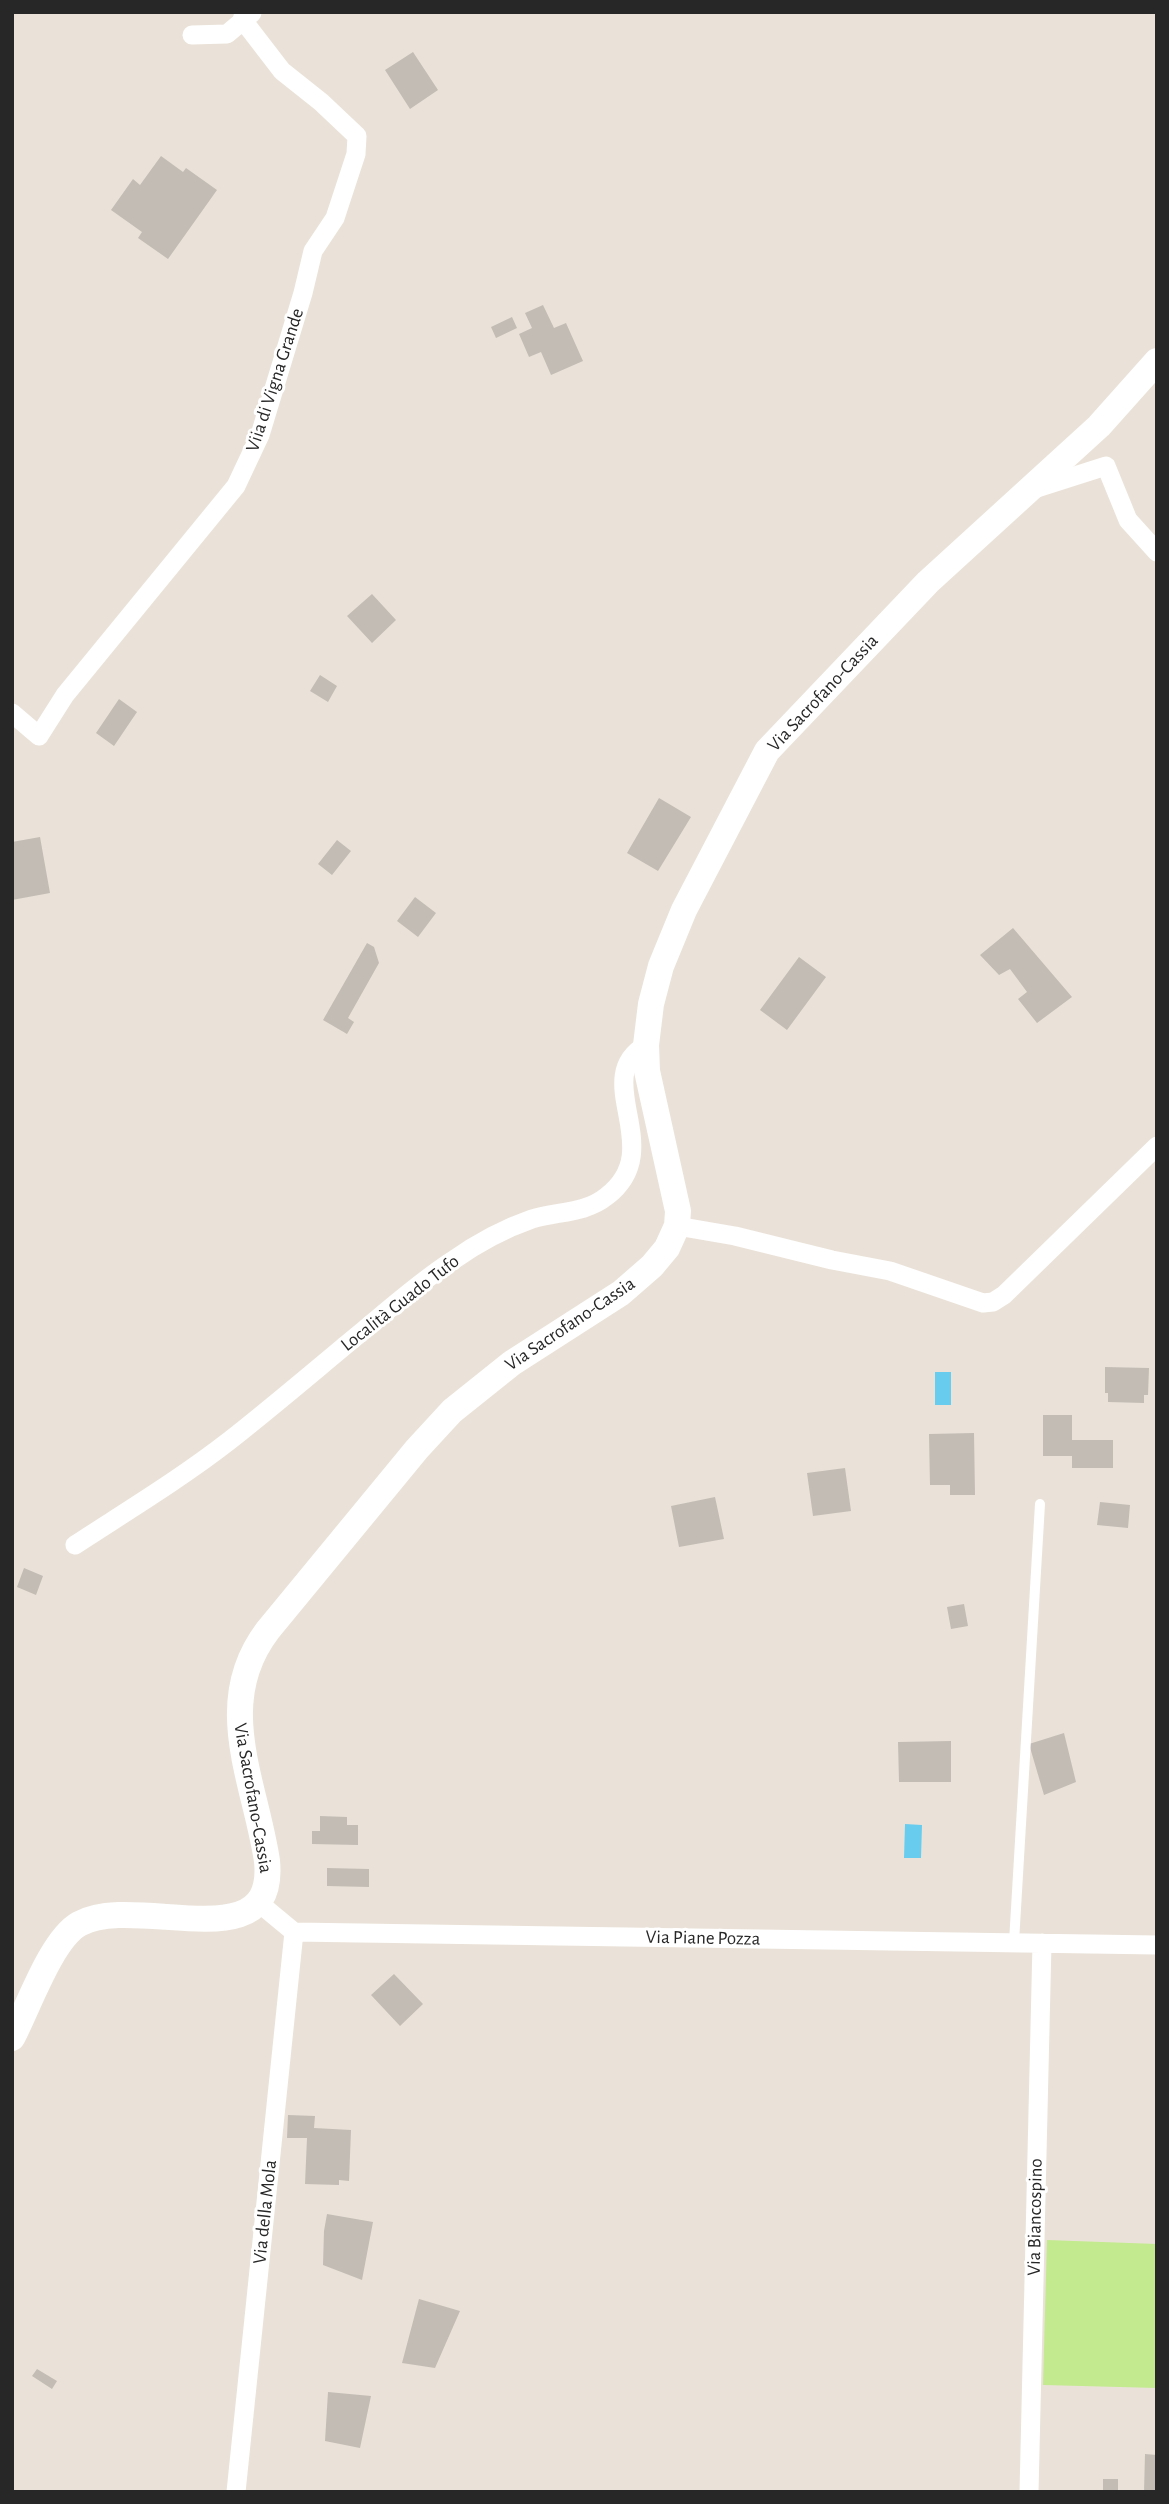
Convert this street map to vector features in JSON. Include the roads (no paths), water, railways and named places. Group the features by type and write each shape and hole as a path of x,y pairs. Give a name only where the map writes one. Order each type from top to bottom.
{"street":[{"path":"192,35 227,34 247,16"},
{"name":"Viia di Vigna Grande","path":"12,713 39,736 65,695 236,486 260,436 313,251 335,218 356,153 357,136 321,102 282,71 247,16"},
{"name":"Via Sacrofano-Cassia","path":"12,2038 56,1948 67,1933 81,1923 101,1916 122,1914 219,1919 243,1913 259,1903 267,1888 267,1861 238,1714 245,1671 254,1650 442,1422 473,1392 502,1370 610,1301 639,1279 667,1248 677,1226 676,1194 651,1097 646,1045 650,1004 674,931 708,860 767,751 928,582 1099,426 1157,361"},
{"path":"1027,492 1105,466 1128,520 1157,552"},
{"name":"Località Guado Tufo","path":"75,1545 215,1451 451,1261 512,1227 534,1219 588,1208 612,1192 627,1173 633,1150 623,1083 624,1071 629,1059 646,1045"},
{"path":"677,1226 890,1271 983,1303 993,1302 1004,1295 1157,1146"},
{"path":"259,1903 294,1932"},
{"name":"Via Piane Pozza","path":"294,1932 1157,1945"},
{"name":"Via della Mola","path":"236,2492 294,1932"},
{"name":"Via Biancospino","path":"1029,2492 1042,1942"}],"lane":[{"path":"1014,1942 1040,1504"}],"water":[{"path":"935,1372 951,1372 951,1405 935,1405"},
{"path":"905,1824 922,1825 921,1858 904,1858"}]}
